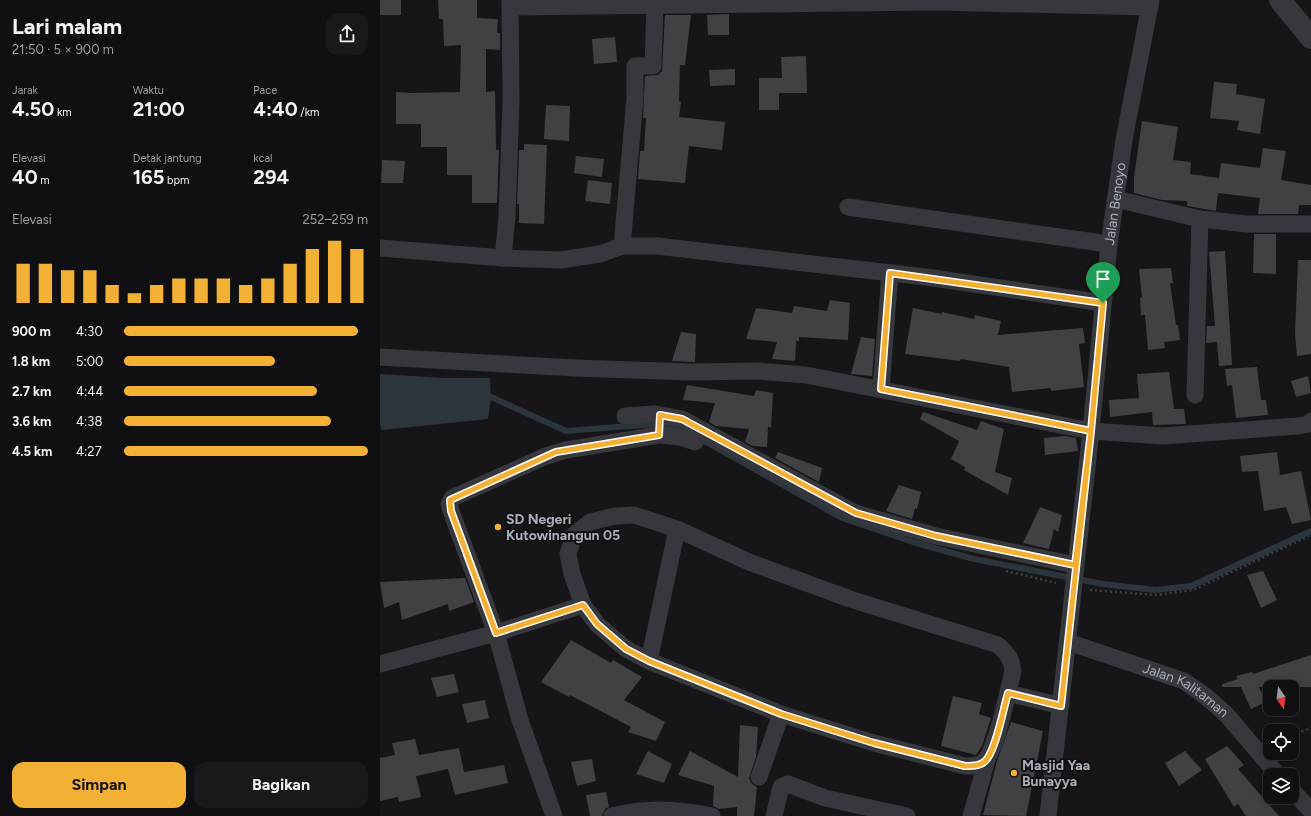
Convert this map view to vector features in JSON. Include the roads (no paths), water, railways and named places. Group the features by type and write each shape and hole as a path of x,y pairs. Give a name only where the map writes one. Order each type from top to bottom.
{"street":[{"path":"1280,0 1311,38"},
{"path":"503,258 508,217 511,101 510,3 655,5 936,2 1151,3"},
{"name":"Jalan Benoyo","path":"1048,816 1091,431 1109,244 1124,140 1151,3"},
{"path":"622,246 635,98 635,66 653,66 655,5"},
{"path":"1116,199 1200,219 1247,224 1311,224"},
{"path":"848,207 1109,244"},
{"path":"1194,395 1200,219"},
{"path":"380,248 503,258 561,260 600,254 622,246 657,246 890,273 1103,303"},
{"path":"881,389 890,273"},
{"path":"380,357 576,368 690,372 757,370 806,375 1091,431 1163,436 1298,426 1309,424 1311,422"},
{"path":"625,416 659,425 680,437 695,442"},
{"path":"554,816 520,720 496,633 451,511 450,500 556,452 682,419 856,513 1074,574"},
{"path":"971,816 987,760 993,746 1013,671 1013,663 1005,651 998,645 850,599 750,562 677,530 634,514 615,516 590,522 574,536 568,554 572,574 583,605 597,624 620,644 649,661 781,714 874,743 965,766 977,766 987,760"},
{"path":"649,661 677,530"},
{"path":"380,664 496,633 583,605"},
{"name":"Jalan Kalitaman","path":"1068,642 1184,681 1204,695 1225,713 1272,768"},
{"path":"1008,693 1061,706"},
{"path":"759,777 781,714"},
{"path":"774,816 781,787 788,784 825,798 907,816"},
{"path":"1299,798 1311,811"},
{"path":"612,816 631,811 664,809 712,816"}],"waterway":[{"path":"491,397 566,431 655,424 677,429"},
{"path":"697,437 842,518 913,542 974,559 1103,584 1155,590 1191,586 1311,531"}],"place":[{"name":"SD Negeri Kutowinangun 05","path":"498,527"},
{"name":"Masjid Yaa Bunayya","path":"1014,773"}]}
